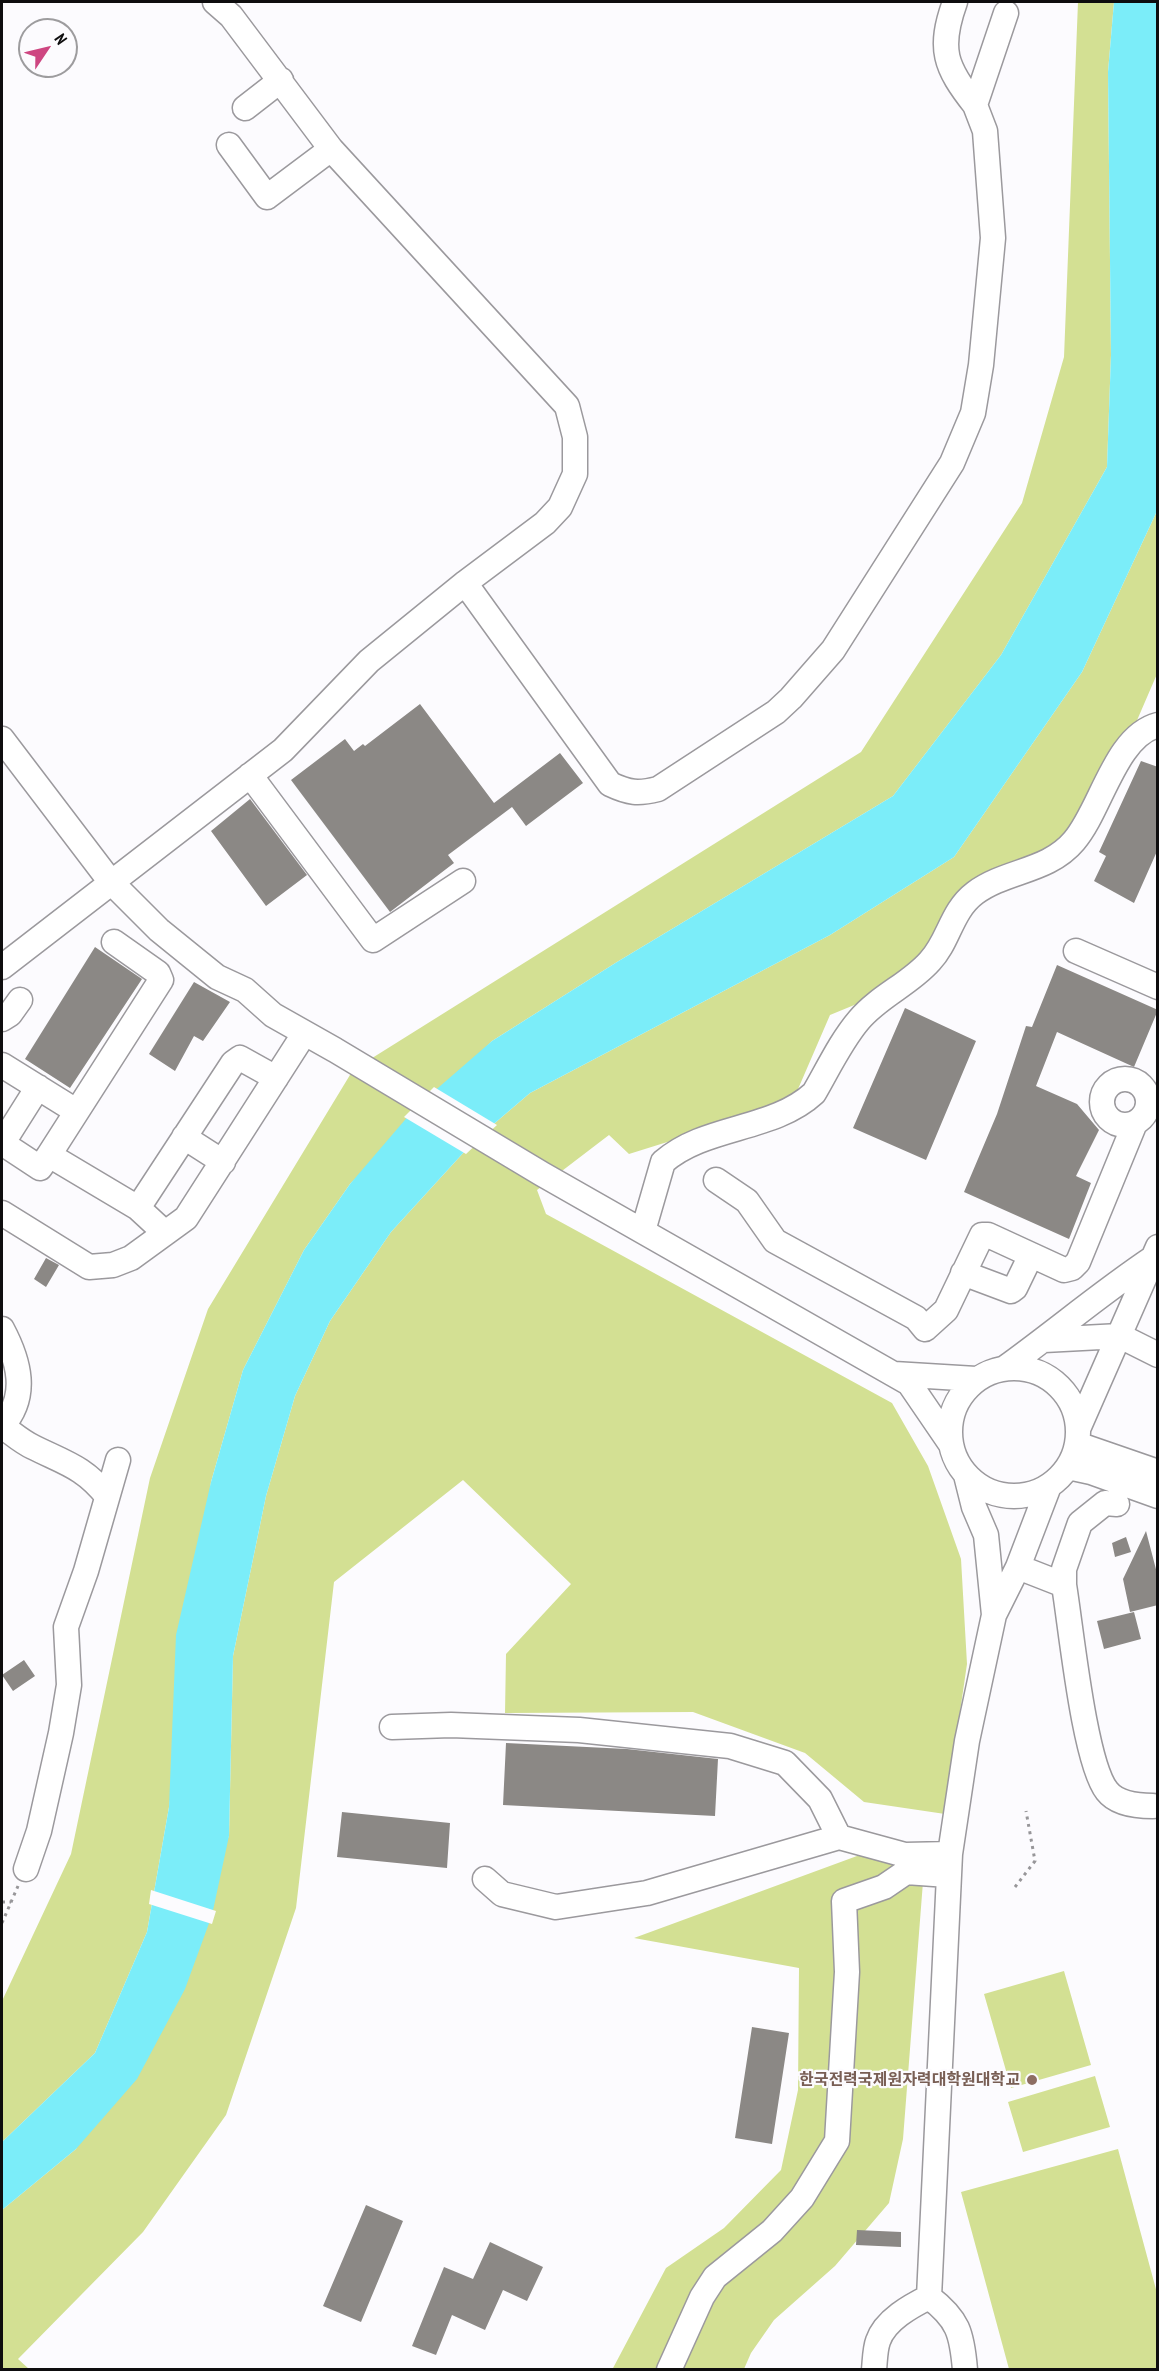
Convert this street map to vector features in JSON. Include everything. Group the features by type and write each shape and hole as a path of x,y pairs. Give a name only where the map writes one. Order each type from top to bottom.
{"street":[{"path":"2,967 283,750 369,661 465,583 545,523 560,507 575,474 577,457 572,419 567,406 332,149 231,16 215,2"},
{"path":"465,583 610,784 629,793 658,789 776,712 833,650 952,463 973,413 981,365 993,238 985,131 975,105 954,78 946,57 944,40 955,2"},
{"path":"975,105 1006,13"},
{"path":"245,108 281,80"},
{"path":"229,145 267,197 332,149"},
{"path":"643,1231 663,1162 694,1144 790,1110 814,1094 860,1018 930,961 960,906 989,883 1040,867 1060,855 1076,840 1126,749 1148,727 1158,725"},
{"path":"2,739 111,881 159,930 217,977 246,990 273,1015 542,1174 909,1383 950,1443 956,1460 966,1475 981,1487 1006,1495 1033,1494 1049,1486 1068,1467 1078,1437 1155,1253"},
{"path":"250,775 373,940 463,881"},
{"path":"38,1087 2,1143 40,1168 160,980 158,973 114,942"},
{"path":"1076,951 1158,987"},
{"path":"2,1019 10,1014 20,1000"},
{"path":"2,1213 88,1267 113,1265 131,1258 186,1218 304,1034"},
{"path":"138,1208 233,1063 240,1058 276,1078"},
{"path":"2,1065 76,1111"},
{"path":"716,1180 747,1201 775,1241 916,1317 925,1329 946,1310 982,1235 988,1235 1064,1270 1078,1262 1148,1109"},
{"path":"184,1137 223,1162"},
{"path":"50,1155 138,1208 165,1233"},
{"path":"950,1443 950,1425 954,1407 963,1392 976,1379 1005,1368 1074,1318 1098,1295 1155,1253"},
{"path":"963,1273 1011,1291 1015,1288 1031,1255"},
{"path":"2,1329 11,1347 20,1382 12,1415 2,1426 33,1447 62,1458 94,1480 107,1496"},
{"path":"1044,1340 1120,1336 1158,1355"},
{"path":"1005,1368 1032,1370 1055,1382 1072,1404 1078,1437"},
{"path":"891,1373 976,1379"},
{"path":"1078,1437 1158,1472"},
{"path":"26,1869 39,1831 61,1733 69,1685 66,1628 86,1571 118,1460"},
{"path":"1068,1467 1091,1472 1158,1496"},
{"path":"966,1475 974,1508 986,1535 994,1615"},
{"path":"929,2297 949,1864 967,1741 994,1615 1018,1567 1049,1486"},
{"path":"1117,1504 1105,1503 1080,1523 1064,1569 1064,1585 1092,1757 1106,1791 1120,1802 1153,1806"},
{"path":"1018,1567 1064,1585"},
{"path":"392,1727 451,1725 579,1730 730,1746 785,1763 820,1799 839,1837"},
{"path":"485,1880 502,1894 556,1906 647,1893 839,1837 949,1864"},
{"path":"669,2370 702,2297 715,2277 772,2231 802,2198 837,2141 847,1972 844,1900 885,1887 906,1872 949,1864"},
{"path":"874,2370 878,2340 887,2328 911,2307 929,2297"},
{"path":"929,2297 948,2312 958,2326 965,2370"}],"path":[{"path":"1015,1887 1035,1862 1026,1811"},
{"path":"2,1923 26,1869"},
{"path":"2,1902 11,1902"}],"green space":[{"path":"1078,2 1114,2 1108,72 1111,355 1107,467 1001,655 893,796 617,962 492,1041 350,1184 304,1250 243,1370 211,1482 169,1807 147,1932 95,2053 2,2142 2,2001 71,1854 150,1478 208,1309 353,1070 861,752 1022,503 1064,357"},
{"path":"1157,511 1157,674 1135,725 1055,857 949,909 917,967 881,994 830,1015 792,1103 629,1154 609,1135 537,1190 546,1214 892,1403 928,1466 961,1559 967,1664 945,1814 864,1802 805,1753 693,1712 505,1713 506,1654 571,1584 463,1480 334,1582 296,1908 226,2115 143,2232 18,2359 29,2369 2,2370 2,2210 76,2149 229,1836 233,1656 266,1496 295,1396 330,1321 391,1232 475,1140 530,1093 830,935 954,857 1082,672"},
{"path":"857,1856 925,1856 903,2139 889,2203 835,2266 774,2320 751,2353 744,2369 612,2370 666,2268 724,2228 781,2170 798,2090 799,1968 634,1938"},
{"path":"1064,1971 1091,2065 1011,2088 984,1994"},
{"path":"1095,2076 1110,2127 1023,2152 1008,2102"},
{"path":"1118,2149 1157,2293 1157,2369 1009,2369 961,2192"}],"water":[{"path":"1114,2 1157,2 1157,511 1082,672 954,857 830,935 530,1093 475,1140 391,1232 330,1321 295,1396 266,1496 233,1656 229,1836 212,1915 185,1989 137,2079 76,2149 2,2210 2,2142 95,2053 147,1932 169,1807 176,1635 211,1482 243,1370 304,1250 350,1184 416,1107 492,1041 617,962 893,796 1001,655 1107,467 1111,355 1108,72"}],"pier":[{"path":"434,1087 497,1125 466,1154 404,1117"},
{"path":"151,1890 216,1911 212,1924 149,1904"}],"building":[{"path":"420,704 494,803 560,753 583,783 526,826 512,807 448,855 454,863 390,912 291,780 345,739 354,751 363,744 365,746"},
{"path":"1141,761 1158,767 1158,849 1134,903 1094,881 1106,856 1099,852"},
{"path":"250,799 307,875 266,906 211,831"},
{"path":"95,947 142,979 70,1088 25,1059"},
{"path":"1057,965 1158,1010 1134,1067 1057,1032 1036,1086 1077,1104 1099,1130 1076,1176 1091,1183 1069,1239 964,1192 997,1114 1026,1026 1032,1027"},
{"path":"194,982 230,1002 203,1041 194,1036 175,1071 149,1054"},
{"path":"905,1008 976,1041 926,1160 853,1128"},
{"path":"46,1258 59,1265 46,1287 34,1279"},
{"path":"1146,1531 1158,1577 1158,1605 1130,1612 1123,1579"},
{"path":"1126,1537 1131,1552 1115,1557 1112,1543"},
{"path":"1134,1612 1141,1639 1104,1649 1097,1621"},
{"path":"24,1660 35,1676 13,1691 2,1675"},
{"path":"506,1743 627,1749 718,1759 715,1816 503,1805"},
{"path":"342,1812 450,1823 447,1868 337,1857"},
{"path":"752,2027 789,2033 772,2144 735,2138"},
{"path":"366,2205 403,2221 361,2322 323,2306"},
{"path":"857,2230 901,2232 901,2247 856,2245"},
{"path":"490,2242 543,2267 527,2301 503,2290 485,2330 452,2315 436,2355 412,2346 444,2267 473,2279"}],"place":[{"name":"한국전력국제원자력대학원대학교","path":"1032,2080"}]}
